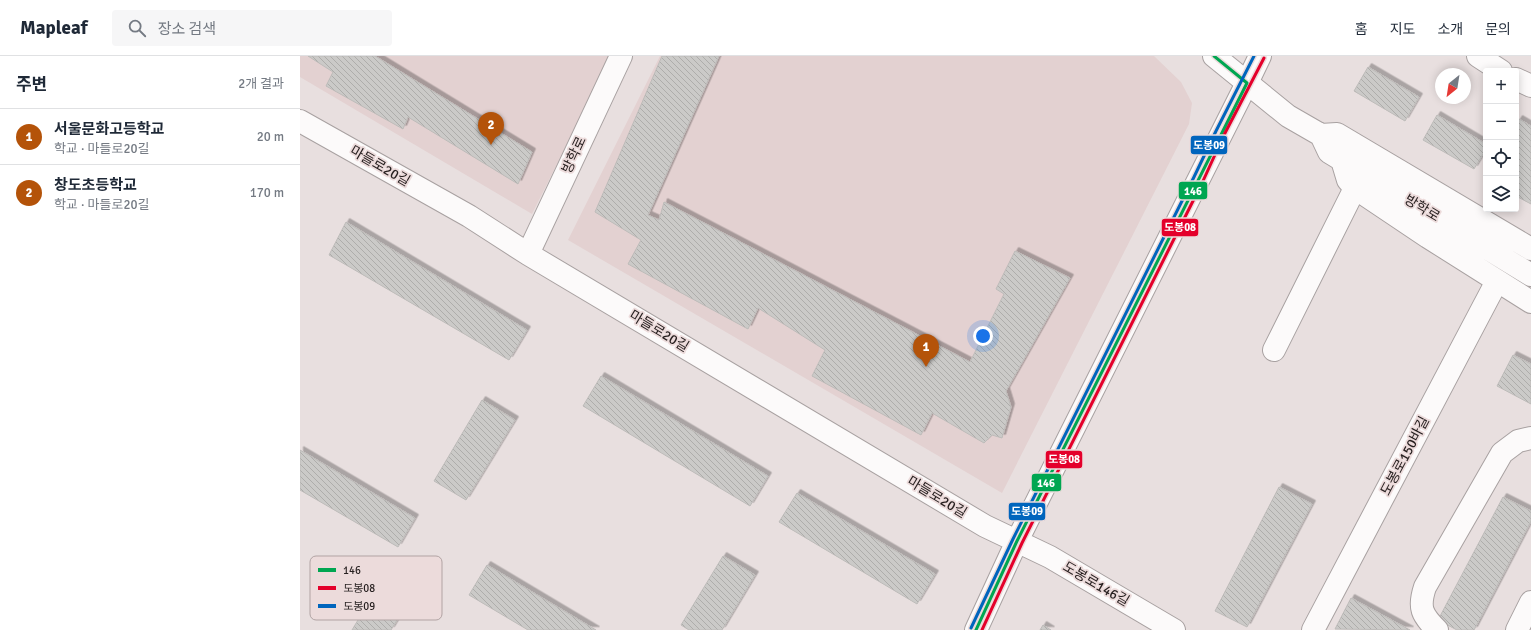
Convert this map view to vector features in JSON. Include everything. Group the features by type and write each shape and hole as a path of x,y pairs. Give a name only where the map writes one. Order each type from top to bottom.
{"street":[{"name":"방학로","path":"528,254 621,56"},
{"name":"방학로","path":"1214,56 1288,116 1321,135 1337,134 1531,248"},
{"path":"976,630 1017,541 1260,56"},
{"path":"1478,56 1496,68"},
{"path":"1519,80 1531,86"},
{"name":"마들로20길","path":"300,120 469,216 528,254 985,526 1017,541"},
{"name":"방학로","path":"1321,135 1329,152 1531,275"},
{"path":"1362,148 1389,151 1423,168 1483,203"},
{"path":"1342,160 1348,180 1355,188 1531,302"},
{"path":"1274,350 1355,188"},
{"path":"1497,212 1531,232"},
{"name":"도봉로150바길","path":"1313,630 1497,281"},
{"path":"1437,630 1428,621 1421,610 1421,599 1425,587 1502,453 1518,441 1531,438"},
{"name":"도봉로146길","path":"1017,541 1050,557 1174,630"},
{"path":"1516,630 1531,602"}],"shaded area":[{"path":"300,56 611,56 532,214 300,77"},
{"path":"660,56 1154,56 1181,82 1192,103 1189,124 1002,493 568,240"}],"building":[{"path":"308,56 375,56 532,152 518,184 408,117 403,129 326,86 333,72"},
{"path":"662,56 719,56 648,215 659,220 664,202 970,362 1004,294 996,289 1015,251 1070,278 1006,391 1011,407 1002,438 992,435 984,443 932,413 921,435 812,376 825,350 758,308 748,329 628,264 641,240 595,212"},
{"path":"1368,67 1419,97 1405,121 1354,91"},
{"path":"1437,115 1483,142 1483,154 1474,169 1423,140"},
{"path":"1519,119 1531,126 1531,204 1519,198"},
{"path":"346,222 527,330 509,360 329,255"},
{"path":"1513,355 1531,364 1531,404 1497,386"},
{"path":"601,376 768,476 750,506 583,406"},
{"path":"482,400 515,420 466,500 434,481"},
{"path":"300,450 415,518 398,547 300,490"},
{"path":"1279,487 1312,504 1247,627 1215,611"},
{"path":"797,493 935,574 917,604 779,522"},
{"path":"1503,497 1531,511 1531,521 1474,630 1457,630 1438,620"},
{"path":"723,556 755,575 722,630 689,630 681,625"},
{"path":"487,565 596,630 528,630 469,595"},
{"path":"1351,598 1410,630 1335,629"},
{"path":"358,620 397,620 391,630 352,630"},
{"path":"1043,625 1051,630 1040,630"}],"transit line":[{"name":"146","path":"976,630 1017,541 1247,83 1214,56"},
{"name":"도봉09","path":"971,628 1013,539 1254,56"},
{"name":"도봉08","path":"982,630 1022,543 1203,181 1224,135 1264,58"}],"place":[{"name":"창도초등학교","path":"491,145"},
{"name":"서울문화고등학교","path":"926,367"}]}
